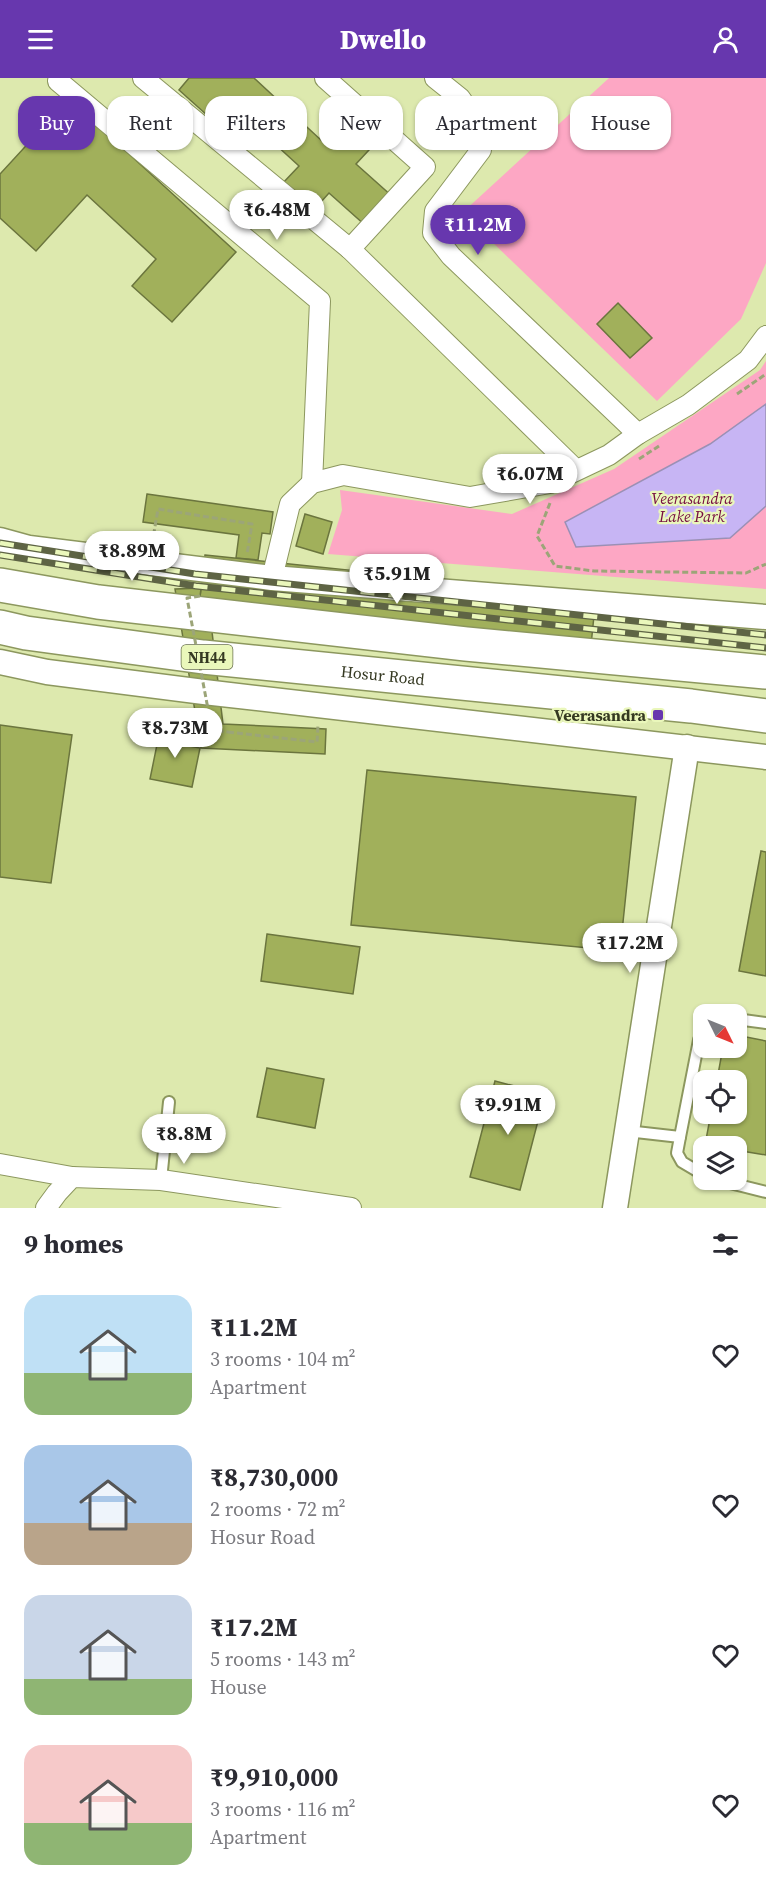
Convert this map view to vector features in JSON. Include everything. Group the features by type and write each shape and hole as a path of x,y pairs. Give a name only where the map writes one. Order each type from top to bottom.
{"highway":[{"path":"0,585 99,602 454,643 766,672"},
{"name":"Hosur Road","path":"0,627 26,633 203,657 691,706 766,716"},
{"path":"691,706 697,666"}],"street":[{"path":"143,78 350,249 576,470"},
{"path":"325,78 425,167 350,249"},
{"path":"435,78 460,98 479,125 480,150 435,211 433,234 451,256 638,434"},
{"path":"58,81 320,301 312,483"},
{"path":"272,578 290,504 312,483 343,476 470,497 550,483 609,455 638,434 688,405 748,360 766,336"},
{"path":"0,540 29,548 272,578 766,617"},
{"path":"0,662 47,672 204,692 766,757"},
{"path":"615,1208 687,747"},
{"path":"0,1164 72,1177 161,1180 351,1208"},
{"path":"46,1208 72,1177"}],"lane":[{"path":"747,1020 766,1023"},
{"path":"693,1168 682,1161 676,1153 695,1058"},
{"path":"161,1180 169,1102"},
{"path":"627,1131 680,1137"},
{"path":"747,1187 766,1192"}],"path":[{"path":"736,395 766,374"},
{"path":"630,465 659,446"},
{"path":"560,499 549,504 537,536 555,566 594,572 746,573 766,564"},
{"path":"149,563 158,509 252,524 246,559"},
{"path":"200,596 187,598 212,730 317,742"}],"green space":[{"path":"609,78 766,78 766,263 741,319 657,401 462,213 531,150 558,150 558,125 570,114 570,150 671,150 671,96 589,96"},
{"name":"Veerasandra Lake Park","path":"766,361 766,589 328,554 342,510 340,490 512,514 614,469 760,370"}],"shaded area":[{"path":"766,404 766,506 730,538 576,547 565,522 710,444"}],"building":[{"path":"189,78 254,78 273,96 205,96 205,113 193,103 193,96 186,96 179,90"},
{"path":"95,123 107,134 107,150 125,150 236,252 172,322 132,286 156,259 87,195 36,251 0,218 0,174 22,150 95,150"},
{"path":"307,127 319,138 319,150 369,150 356,164 393,197 366,226 329,193 312,212 282,184 299,166 282,150 307,150"},
{"path":"618,303 652,338 630,358 597,324"},
{"path":"147,494 273,512 270,534 262,533 258,560 236,558 239,535 143,522"},
{"path":"305,514 332,522 323,554 296,546"},
{"path":"205,555 596,596 590,655 198,614"},
{"path":"201,588 198,614 210,615 223,724 326,729 325,754 201,748 175,589"},
{"path":"0,725 72,735 51,883 0,877"},
{"path":"160,730 191,736 189,746 200,748 192,787 150,779"},
{"path":"367,770 636,797 620,951 351,925"},
{"path":"761,851 766,852 766,976 739,971"},
{"path":"267,934 360,947 353,994 261,981"},
{"path":"747,1037 766,1041 766,1155 747,1152 747,1136 707,1136 709,1124 747,1124 747,1070 719,1070 721,1058 747,1058"},
{"path":"267,1068 324,1079 315,1128 257,1117"},
{"path":"495,1081 545,1094 520,1190 470,1177"}],"railway":[{"path":"0,543 195,574 766,635"},
{"path":"0,555 196,586 766,648"}],"place":[{"name":"Veerasandra","path":"658,715"}]}
